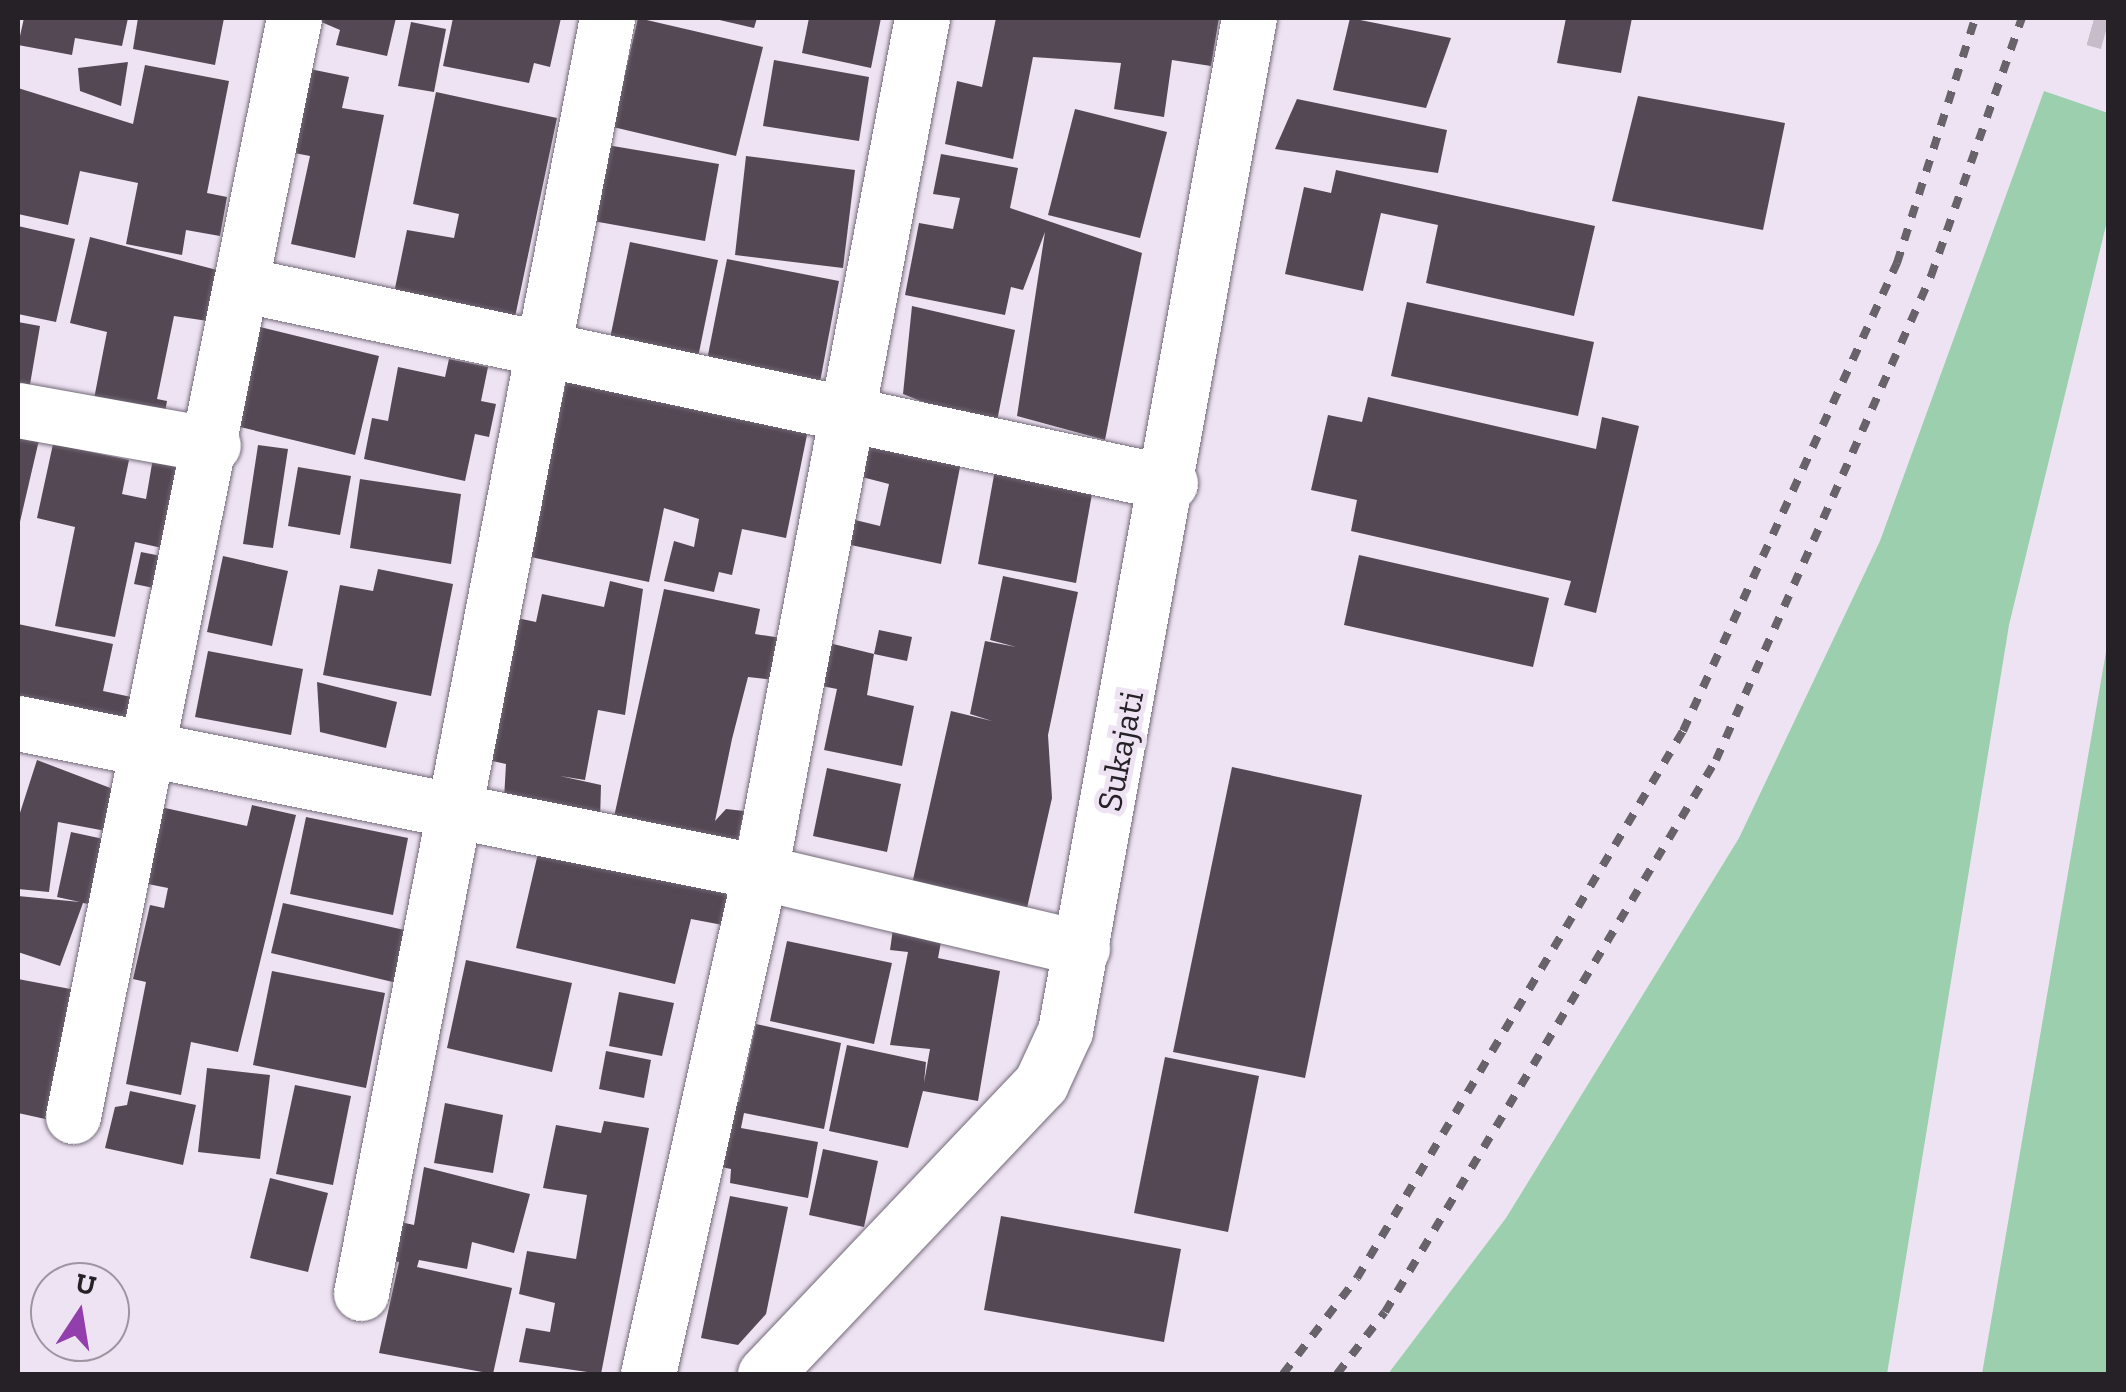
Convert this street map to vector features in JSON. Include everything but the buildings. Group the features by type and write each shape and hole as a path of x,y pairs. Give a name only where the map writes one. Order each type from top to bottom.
{"street":[{"path":"74,1116 143,746 213,446 294,18"},
{"path":"361,1293 608,18"},
{"path":"648,1374 760,872 922,18"},
{"name":"Sukajati","path":"765,1374 1040,1083 1064,1032 1170,483 1249,18"},
{"path":"245,285 1170,483"},
{"path":"18,410 213,446"},
{"path":"18,723 760,872 1082,948"}],"green space":[{"path":"2044,91 2108,113 2108,217 2009,625 1887,1374 1388,1374 1506,1218 1739,838 1880,541"},
{"path":"2108,640 2108,1374 1982,1374"}],"tunnel":[{"path":"2094,18 2108,22"}],"railway":[{"path":"1283,1374 1357,1278 1683,731 1897,263 1975,18"},
{"path":"1337,1374 1385,1312 1716,760 1931,276 2022,18"}]}
